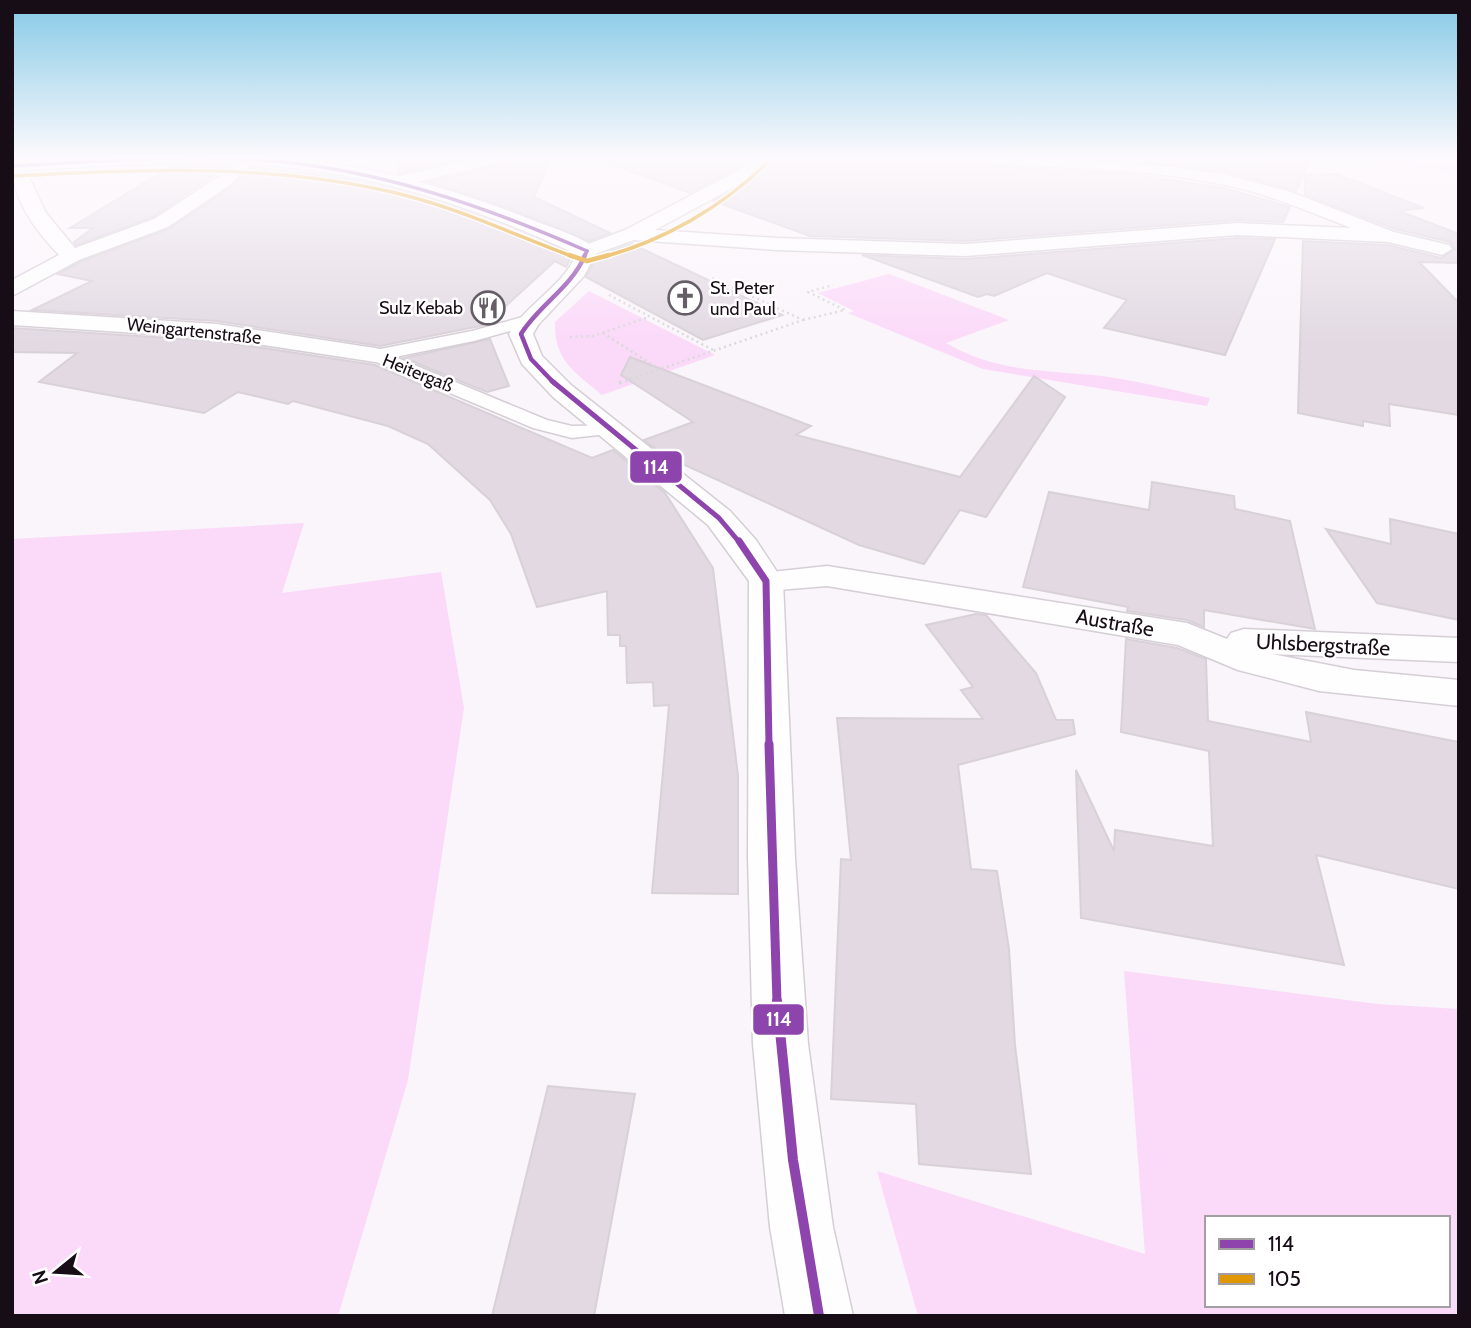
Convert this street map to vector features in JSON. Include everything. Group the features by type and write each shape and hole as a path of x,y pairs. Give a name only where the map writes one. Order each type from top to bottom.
{"street":[{"path":"42,219 72,256"},
{"path":"12,289 72,256 167,219"},
{"path":"502,219 587,251 632,234 660,219"},
{"path":"1344,219 1388,236 1450,253"},
{"path":"1378,219 1450,253"},
{"path":"632,234 777,244 965,250 1237,229 1388,236"},
{"name":"Heitergaß","path":"525,330 586,257 587,251"},
{"name":"Weingartenstraße","path":"12,318 217,331 375,355"},
{"path":"525,330 531,359 572,399 719,518 744,547 766,581 780,1054 807,1262 819,1316"},
{"name":"Austraße","path":"766,581 827,576 1186,635 1221,653 1275,669 1352,684 1459,693"},
{"name":"Uhlsbergstraße","path":"1186,635 1288,645 1459,650"}],"lane":[{"name":"Heitergaß","path":"375,355 474,336 525,330"},
{"name":"Heitergaß","path":"375,355 540,424 572,432 609,429"}],"path":[{"path":"704,274 803,320"},
{"path":"571,276 713,350"},
{"path":"572,399 803,320 845,310 807,292 833,285"},
{"path":"525,330 603,333 650,317"},
{"path":"603,333 660,369"}],"shaded area":[{"path":"889,274 1009,320 946,343 964,352 1017,368 1108,377 1210,398 1207,406 983,369 848,313 854,311 818,293"},
{"path":"589,291 715,355 602,395 568,365 558,347 556,335 555,322"},
{"path":"304,523 282,593 441,572 464,708 408,1080 338,1316 12,1316 12,539"},
{"path":"1124,971 1377,1004 1459,1009 1459,1316 918,1316 877,1171 1145,1254"}],"building":[{"path":"85,219 148,219 76,245 74,242 93,228 70,228"},
{"path":"184,219 484,219 572,255 566,267 555,261 485,325 380,346 217,321 32,310 92,281 58,274 80,262 169,229"},
{"path":"535,219 580,219 610,233 589,241"},
{"path":"763,219 1284,219 1283,222 1237,220 965,241 810,236"},
{"path":"1368,219 1420,219 1459,234 1459,263 1419,262 1459,303 1459,415 1389,404 1390,426 1363,421 1363,426 1298,413 1303,241 1388,245 1441,258 1455,249 1450,242 1395,229"},
{"path":"1237,238 1275,239 1225,355 1104,328 1127,300 1047,273 994,296 987,294 978,297 862,255 965,259"},
{"name":"St. Peter und Paul","path":"632,244 782,315 703,340 586,277 597,256"},
{"path":"12,328 217,341 375,365 592,458 613,450 665,493 713,568 738,776 738,894 652,893 669,705 654,706 653,682 627,683 626,646 620,646 620,635 608,635 607,591 537,607 511,534 490,500 428,444 388,426 293,401 288,404 238,392 204,413 39,382 77,353 12,352"},
{"path":"490,339 509,386 487,392 404,358"},
{"path":"630,357 811,426 796,435 960,477 1034,376 1065,397 986,517 960,510 924,564 859,545 665,456 644,440 693,422 621,375"},
{"path":"1152,482 1234,496 1235,509 1290,521 1315,629 1204,610 1204,627 1187,620 1127,611 1128,607 1023,587 1049,492 1149,510"},
{"path":"1390,519 1459,534 1459,620 1377,603 1326,529 1391,544"},
{"path":"976,614 986,615 1036,673 1056,720 1073,720 1075,734 958,765 971,869 997,871 1009,949 1015,1045 1031,1174 919,1164 916,1104 831,1099 841,859 851,860 837,718 983,719 961,690 973,687 926,625"},
{"path":"1126,639 1177,648 1206,659 1208,721 1311,742 1306,712 1459,742 1459,889 1316,855 1344,965 1081,918 1076,770 1114,851 1115,830 1213,846 1209,751 1121,732"},
{"path":"548,1086 635,1094 594,1316 492,1316"}],"transit line":[{"name":"105","path":"481,219 587,261 632,247 691,219"},
{"name":"114","path":"510,219 587,251"},
{"name":"114","path":"587,251 574,274 537,312 521,334 531,359 562,391 719,518 744,547 766,581 771,860 777,999 793,1160 819,1316"}],"place":[{"name":"St. Peter und Paul","path":"685,298"},
{"name":"Sulz Kebab","path":"488,308"}]}
